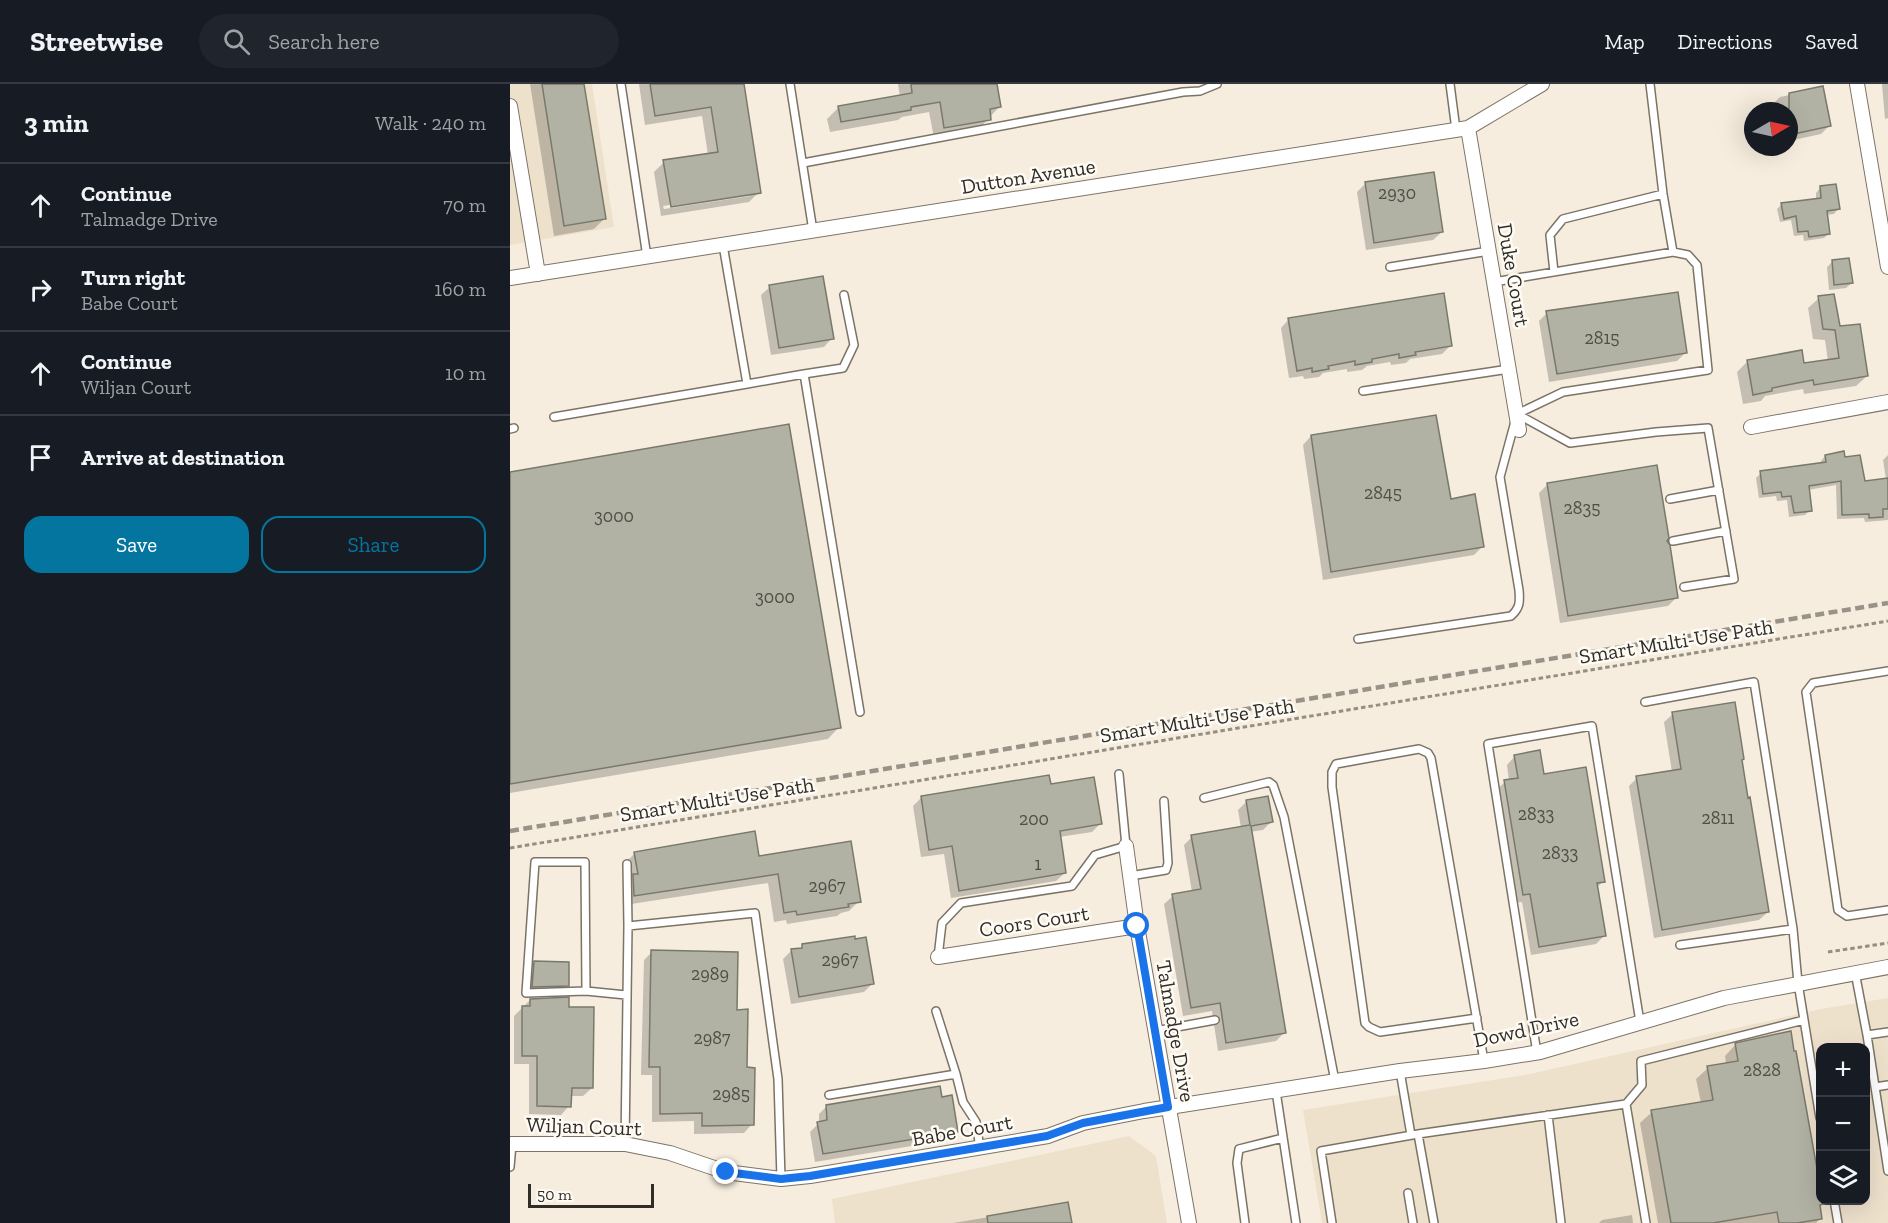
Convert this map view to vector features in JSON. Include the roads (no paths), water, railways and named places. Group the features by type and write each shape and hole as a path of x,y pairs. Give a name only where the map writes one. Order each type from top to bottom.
{"street":[{"name":"Dutton Avenue","path":"510,278 1462,129 1542,84"},
{"path":"1857,84 1884,223 1888,267"},
{"path":"510,106 538,274"},
{"name":"Duke Court","path":"1462,129 1489,251 1519,430"},
{"path":"1751,427 1888,402"},
{"name":"Talmadge Drive","path":"1126,846 1137,926 1189,1223"},
{"name":"Coors Court","path":"938,957 1137,926"},
{"name":"Dowd Drive","path":"1168,1107 1400,1071 1537,1053 1724,999 1888,967"},
{"name":"Babe Court","path":"761,1177 781,1179 980,1149 1047,1136 1083,1123 1168,1107"},
{"name":"Wiljan Court","path":"511,1144 625,1144 670,1153 726,1172 761,1177"}],"lane":[{"path":"621,84 647,257"},
{"path":"790,84 813,231"},
{"path":"803,163 1183,92 1200,91 1216,84"},
{"path":"1450,84 1462,129"},
{"path":"1650,84 1663,194 1673,252"},
{"path":"1554,272 1550,235 1563,219 1663,194"},
{"path":"723,245 747,384"},
{"path":"1390,267 1489,251"},
{"path":"1358,639 1511,616 1518,610 1519,590 1500,477 1517,414 1563,392 1708,370 1697,266 1688,255 1673,252 1494,282"},
{"path":"554,417 843,368 854,345 844,295"},
{"path":"1363,391 1509,369"},
{"path":"804,374 860,712"},
{"path":"1517,414 1570,443 1708,428 1734,579 1684,586"},
{"path":"1670,499 1719,490"},
{"path":"1673,541 1726,531"},
{"path":"1888,671 1813,683 1806,692 1838,910 1847,916 1888,910"},
{"path":"1645,702 1754,682 1793,929 1798,983 1817,1097"},
{"path":"1537,1053 1488,744 1592,726 1640,1022"},
{"path":"1477,1018 1380,1032 1365,1023 1332,787 1332,772 1336,764 1419,749 1428,753 1485,1061"},
{"path":"938,957 942,923 961,903 1072,886 1095,855 1126,846 1119,774"},
{"path":"1204,798 1269,782 1273,785 1284,817 1335,1081"},
{"path":"1130,876 1166,870 1168,863 1164,801"},
{"path":"586,991 585,862 535,862 526,993 586,991 626,995"},
{"path":"625,1144 627,864"},
{"path":"628,926 755,913 778,1079 781,1179"},
{"path":"1680,945 1793,929"},
{"path":"1855,972 1888,1171"},
{"path":"936,1011 963,1102 976,1122 980,1149"},
{"path":"1155,1031 1215,1020"},
{"path":"1332,1223 1321,1151 1626,1104 1642,1085 1641,1061 1804,1020"},
{"path":"1867,1035 1888,1032"},
{"path":"1400,1071 1434,1223"},
{"path":"829,1095 956,1074"},
{"path":"1875,1088 1888,1085"},
{"path":"1276,1091 1296,1223"},
{"path":"1626,1104 1646,1223"},
{"path":"1548,1115 1561,1223"},
{"path":"1245,1223 1237,1163 1239,1149 1283,1138"},
{"path":"510,1167 511,1144"},
{"path":"1408,1193 1413,1223"},
{"path":"1835,1205 1838,1223"}],"railway":[{"path":"510,831 1888,603"}]}
